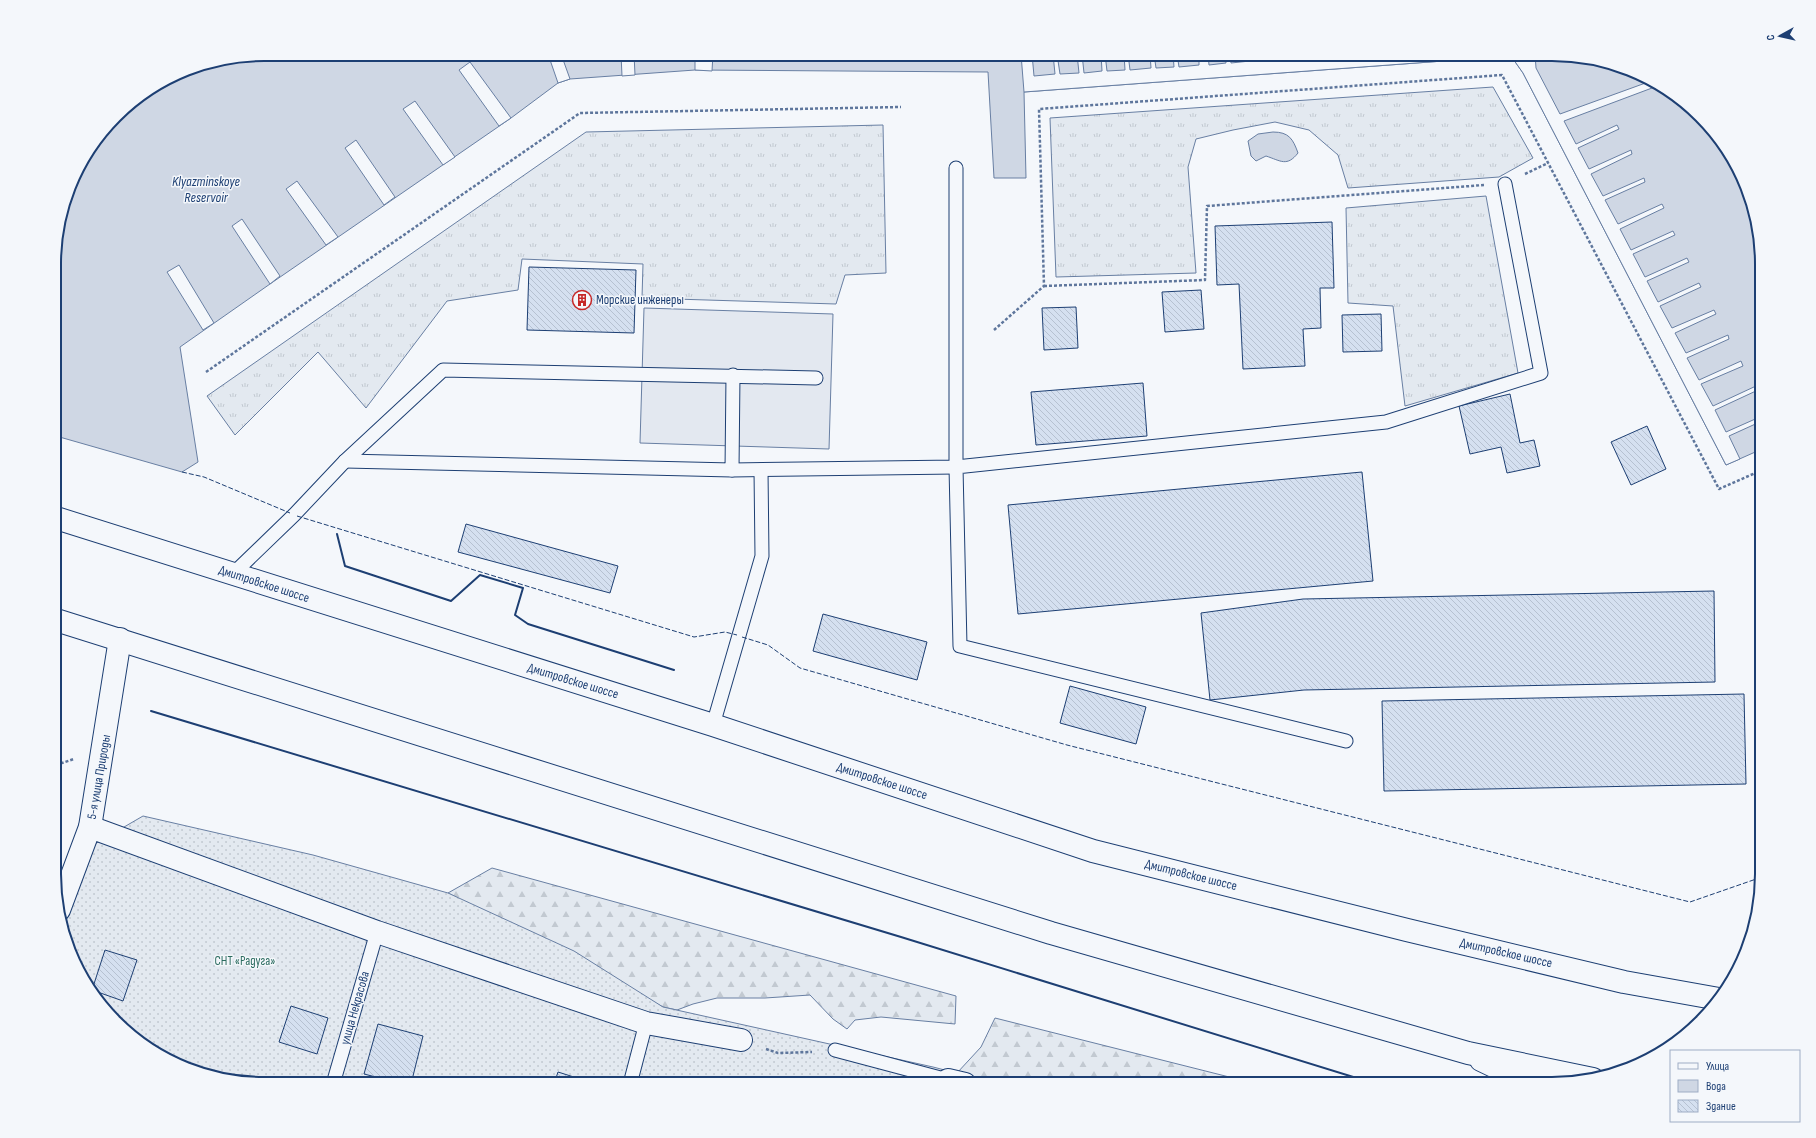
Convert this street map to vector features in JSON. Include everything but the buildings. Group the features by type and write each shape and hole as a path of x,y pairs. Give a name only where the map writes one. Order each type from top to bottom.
{"main road":[{"name":"Дмитровское шоссе","path":"61,520 713,725 1093,851 1408,930 1616,980 1713,998"},
{"path":"61,621 1051,933 1468,1053 1576,1075"},
{"name":"5-я улица Природы","path":"63,899 90,827 120,639"},
{"path":"90,827 377,932 646,1024 742,1040"},
{"path":"1468,1053 1517,1077"}],"lane":[{"path":"956,168 956,468 960,646 1346,741"},
{"path":"345,461 732,470 956,468 1386,422 1541,373 1505,184"},
{"path":"233,574 294,515 345,461 443,370 733,375 816,378"},
{"path":"732,470 733,375"},
{"path":"713,725 762,556 761,470"},
{"name":"улица Некрасова","path":"335,1077 377,932"},
{"path":"632,1077 646,1024"},
{"path":"835,1050 935,1077"}],"path":[{"path":"1044,286 1039,109 1502,75 1719,489 1755,473"},
{"path":"206,372 580,113 901,107"},
{"path":"994,330 1044,286 1206,280 1207,206 1505,184"},
{"path":"742,1040 778,1053 835,1050"}],"green space":[{"path":"1493,87 1533,158 1499,177 1348,188 1338,155 1309,130 1275,122 1233,130 1196,139 1188,167 1196,273 1056,277 1050,118"},
{"path":"883,125 886,273 845,275 836,304 642,298 643,264 522,259 518,290 447,301 366,408 318,352 235,435 207,396 586,132"},
{"path":"1486,196 1518,373 1405,406 1393,306 1348,303 1346,208"},
{"name":"СНТ «Радуга»","path":"143,816 313,855 448,893 574,951 663,1007 972,1077 251,1077 212,1070 186,1062 151,1043 130,1027 111,1008 95,987 76,952 68,926 63,900 81,852"},
{"path":"492,868 956,996 955,1024 881,1017 855,1020 847,1029 833,1019 810,995 765,998 717,998 677,1010 663,1007 448,893"},
{"path":"995,1018 1229,1077 972,1077 957,1073 981,1047"}],"shaded area":[{"path":"644,308 833,314 829,449 640,443"}],"water":[{"name":"Klyazminskoye Reservoir","path":"251,61 1443,61 1024,92 1026,178 994,178 988,72 695,70 570,79 558,83 511,118 180,347 198,462 182,472 61,437 61,251 68,212 76,186 95,151 111,130 130,111 151,95 186,76 225,65"},
{"name":"Klyazminskoye Reservoir","path":"1515,61 1565,61 1604,68 1630,76 1665,95 1686,111 1705,130 1721,151 1740,186 1751,225 1755,251 1755,452 1726,465 1523,73"},
{"path":"1273,132 1283,133 1290,137 1298,153 1290,160 1284,162 1266,156 1256,161 1251,156 1248,141 1258,134"}],"pier":[{"path":"550,61 564,61 570,79 558,83"},
{"path":"621,61 634,61 635,75 622,76"},
{"path":"695,61 713,61 712,71 695,70"},
{"path":"1022,61 1033,61 1034,76 1055,74 1054,61 1058,61 1060,74 1079,73 1078,61 1083,61 1084,73 1102,71 1101,61 1106,61 1107,71 1125,70 1124,61 1129,61 1130,70 1151,68 1150,61 1155,61 1156,68 1174,67 1174,61 1178,61 1179,67 1199,65 1199,61 1209,61 1209,65 1226,63 1226,61 1231,61 1231,63 1250,61 1443,61 1024,92"},
{"path":"1515,61 1536,61 1536,68 1560,114 1644,83 1653,88 1564,121 1576,144 1617,125 1619,129 1578,148 1589,169 1631,150 1632,154 1591,174 1603,196 1644,178 1645,182 1605,200 1618,224 1662,204 1664,208 1620,229 1631,250 1673,231 1675,235 1633,254 1645,277 1687,258 1689,262 1647,281 1658,302 1699,283 1701,287 1660,306 1672,328 1714,310 1716,314 1675,333 1686,353 1728,335 1729,339 1687,358 1699,380 1741,361 1743,366 1701,384 1713,406 1755,386 1755,391 1715,410 1726,432 1755,419 1755,424 1729,436 1740,459 1726,465 1523,73"},
{"path":"470,62 511,118 499,126 459,70"},
{"path":"415,101 455,157 443,165 403,109"},
{"path":"356,140 395,197 384,205 345,148"},
{"path":"297,181 338,237 326,245 286,189"},
{"path":"242,219 280,276 270,284 232,226"},
{"path":"179,265 214,323 203,330 167,272"}],"fence":[{"path":"182,472 204,477 290,513"},
{"path":"297,516 694,637 725,632 737,635"},
{"path":"742,637 768,645 800,668 1067,745 1690,902 1755,879"}],"wall":[{"path":"337,534 345,566 451,601 480,575 523,588 515,615 528,624 674,670"},
{"path":"151,711 901,937 1353,1077"}],"place":[{"name":"Морские инженеры","path":"582,300"}]}
